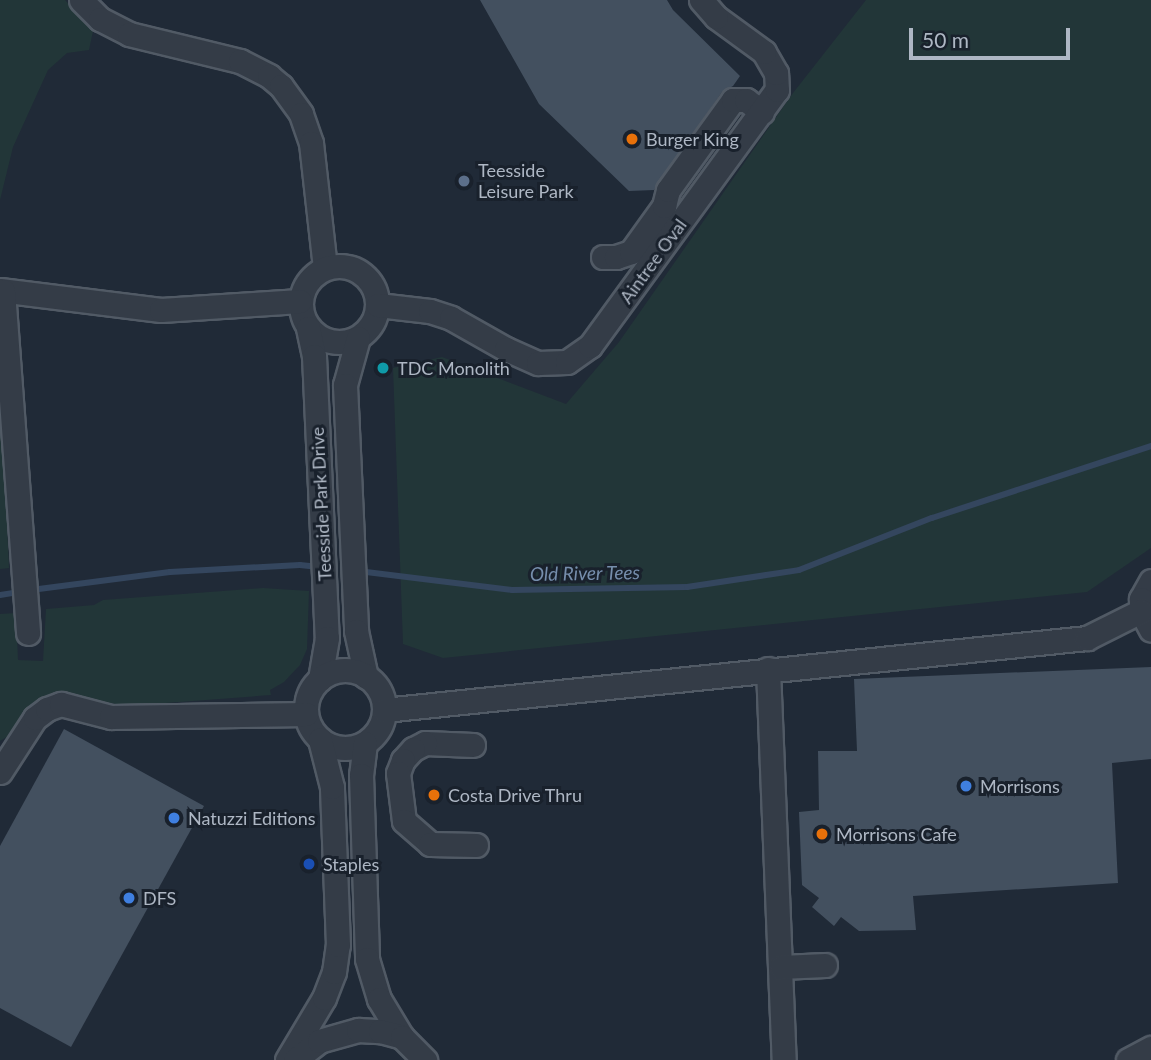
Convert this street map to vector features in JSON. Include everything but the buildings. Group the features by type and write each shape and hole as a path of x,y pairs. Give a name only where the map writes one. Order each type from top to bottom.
{"street":[{"path":"81,0 100,19 130,34 240,61 269,76 281,86 302,114 311,143 325,267"},
{"name":"Aintree Oval","path":"378,305 430,311 451,318 506,349 538,363 567,362 590,346 777,90 772,62 764,52 716,17 701,0"},
{"path":"603,257 616,257 631,252 664,206 668,190 733,100 746,100 765,108"},
{"path":"340,265 355,268 368,277 375,290 378,305 375,318 358,338 341,343 323,339 308,328 302,316 300,301 304,287 313,275 325,267 340,265"},
{"path":"29,633 1,290 161,310 300,301"},
{"name":"Teesside Park Drive","path":"308,328 314,356 327,638 320,680"},
{"name":"Teesside Park Drive","path":"358,338 345,385 356,631 366,677"},
{"path":"384,710 768,669 1087,639 1146,621 1141,599 1151,581"},
{"path":"768,669 784,1060"},
{"path":"287,1060 324,998 334,972 338,945 332,787 320,740 308,724 306,714 309,695 328,674 347,670 366,677 379,691 384,710 379,729 365,743 347,748 320,740"},
{"path":"0,772 35,719 47,709 61,704 111,717 306,714"},
{"path":"365,743 362,775 367,959 379,999 402,1037 428,1058"},
{"path":"472,745 425,743 413,749 403,760 398,774 404,821 430,844 476,845"},
{"path":"781,967 825,965"},
{"path":"295,1060 319,1041 359,1030 380,1031 402,1037"},
{"path":"1128,1060 1151,1048"},
{"path":"1145,1060 1151,1048"}],"green space":[{"path":"0,0 65,0 93,31 89,50 67,53 48,70 13,147 0,200"},
{"path":"866,0 1151,0 1151,548 1087,592 443,658 403,644 393,368 442,357 566,404 619,342 793,93"},
{"path":"0,370 9,568 0,569"},
{"path":"263,588 309,591 307,649 300,665 284,682 270,690 271,695 126,706 58,693 35,702 13,733 0,741 0,614 16,613 18,660 43,661 46,609 94,605 103,600"}],"waterway":[{"name":"Old River Tees","path":"358,571 512,590 687,587 799,570 932,518 1151,446"},
{"name":"Old River Tees","path":"31,590 170,572 300,565 319,567"},
{"name":"Old River Tees","path":"0,595 20,592"}],"place":[{"name":"Burger King","path":"632,139"},
{"name":"Teesside Leisure Park","path":"464,181"},
{"name":"TDC Monolith","path":"383,368"},
{"name":"Morrisons","path":"966,786"},
{"name":"Costa Drive Thru","path":"434,795"},
{"name":"Natuzzi Editions","path":"174,818"},
{"name":"Morrisons Cafe","path":"822,834"},
{"name":"Staples","path":"309,864"},
{"name":"DFS","path":"129,898"}]}
